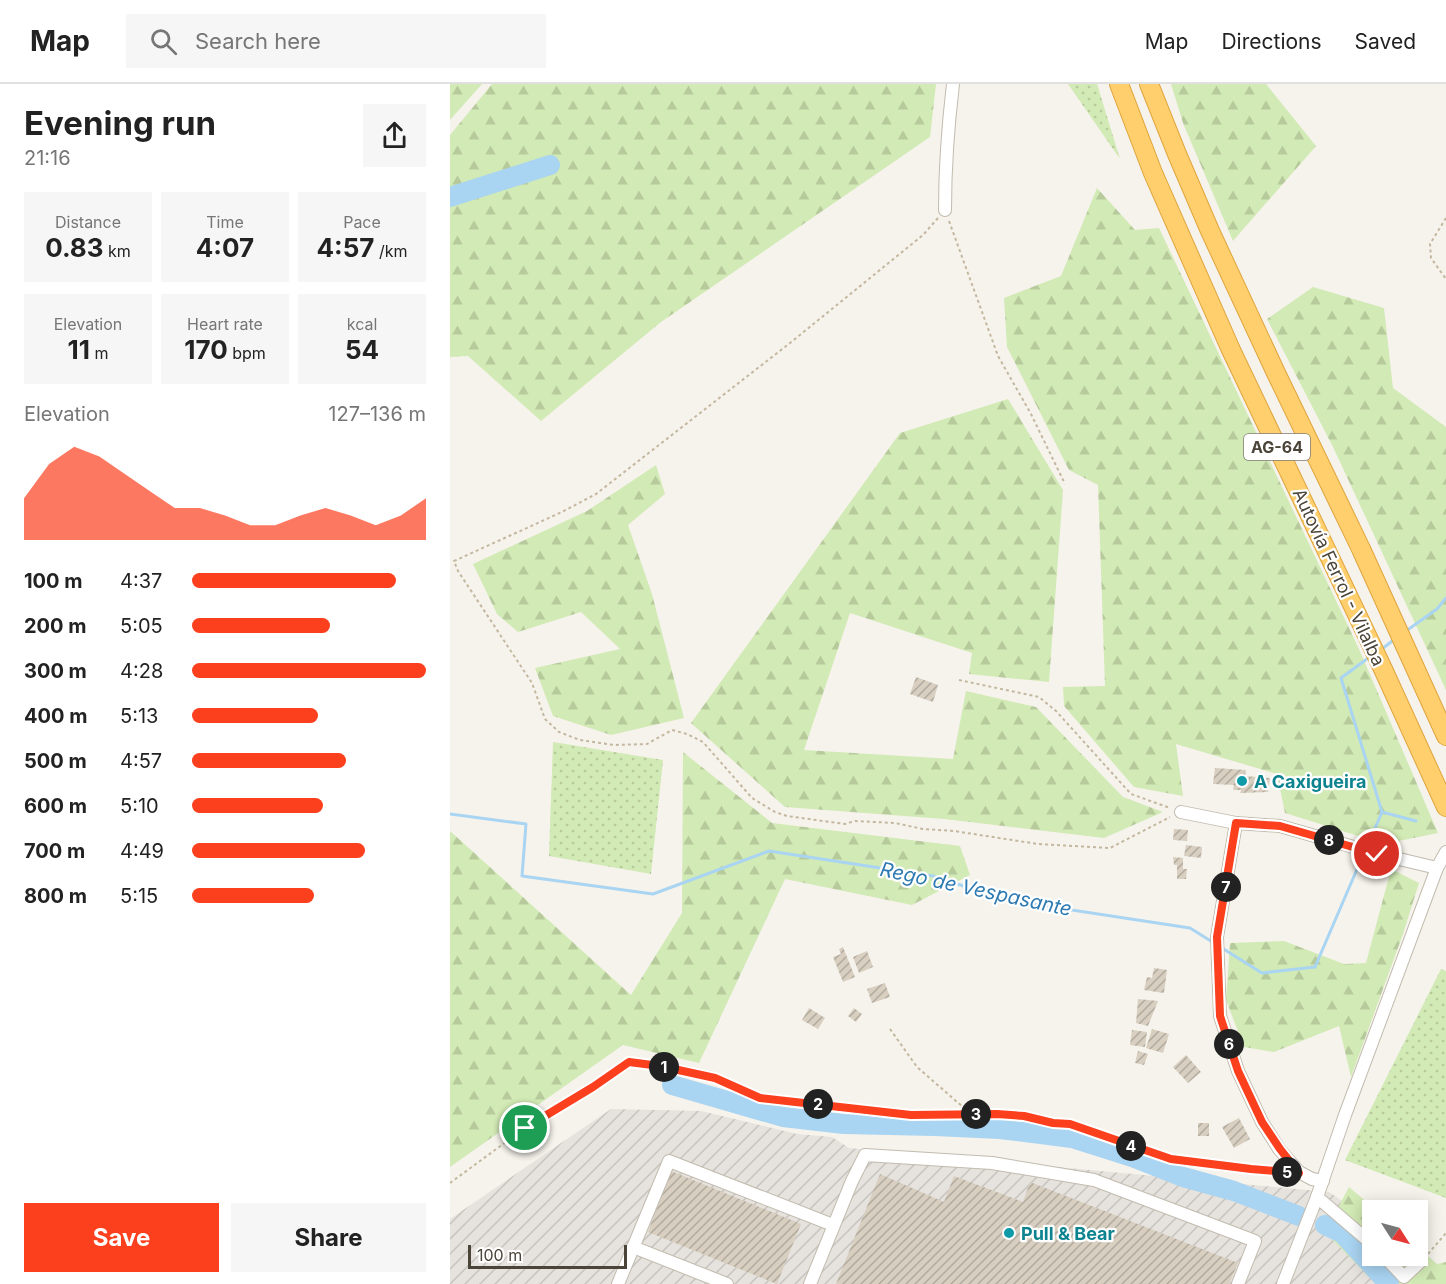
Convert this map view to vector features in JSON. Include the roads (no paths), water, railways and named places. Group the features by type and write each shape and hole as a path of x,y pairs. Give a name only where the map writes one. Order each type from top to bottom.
{"highway":[{"name":"Autovía Ferrol - Vilalba","path":"1119,84 1153,172 1231,350 1446,807"},
{"name":"Autovía Ferrol - Vilalba","path":"1149,84 1176,154 1215,242 1361,549 1446,736"}],"street":[{"path":"945,210 953,84"},
{"path":"1181,812 1236,823 1280,826 1377,854 1437,868"},
{"path":"1236,823 1217,937 1220,1016 1238,1071 1262,1122 1299,1173 1323,1181"},
{"path":"1283,1284 1437,868 1446,852"},
{"path":"810,1284 865,1155 992,1163 1094,1180 1255,1240 1238,1284"},
{"path":"618,1284 669,1161 833,1226"},
{"path":"1317,1197 1362,1235"},
{"path":"633,1247 727,1284"},
{"path":"1394,1266 1404,1277 1416,1266"}],"waterway":[{"path":"450,197 550,165"},
{"path":"1406,631 1437,609 1446,598"},
{"path":"1382,649 1396,638"},
{"path":"1371,656 1341,678 1382,812"},
{"name":"Rego de Vespasante","path":"1367,847 1382,812 1416,821"},
{"name":"Rego de Vespasante","path":"450,814 526,824 522,876 653,894 769,851 933,876 1006,900 1190,928 1214,943"},
{"name":"Rego de Vespasante","path":"1222,948 1262,973 1315,967 1364,853"},
{"path":"672,1085 783,1117 844,1124 1000,1129 1072,1138 1132,1157 1183,1177 1234,1191 1299,1216"},
{"path":"1325,1225 1342,1233 1389,1284"}],"place":[{"name":"A Caxigueira","path":"1242,781"},
{"name":"Pull & Bear","path":"1009,1233"}]}
